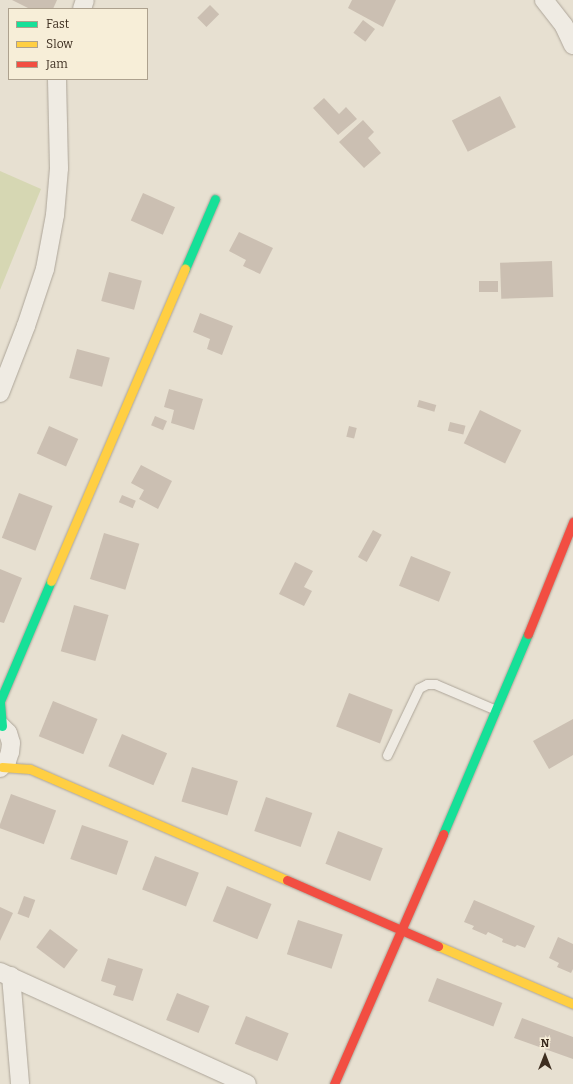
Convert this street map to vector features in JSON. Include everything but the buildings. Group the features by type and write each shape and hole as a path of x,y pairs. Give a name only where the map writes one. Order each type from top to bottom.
{"street":[{"path":"544,0 564,26 573,45"},
{"path":"0,393 26,326 45,269 55,215 59,168 57,80"},
{"path":"1,768 7,761 10,752 10,743 8,733 1,725 0,702 215,199"},
{"path":"334,1084 496,710 573,522"},
{"path":"10,743 30,769"},
{"path":"1,768 30,769 573,1004"},
{"path":"5,974 20,1084"},
{"path":"5,974 247,1084"}],"lane":[{"path":"387,755 420,688 427,684 435,684 496,710"}],"green space":[{"path":"0,171 41,189 0,290"}],"traffic: fast":[{"path":"185,269 215,199"},
{"path":"2,726 0,701 51,581"},
{"path":"443,834 528,634"}],"traffic: slow":[{"path":"51,581 185,269"},
{"path":"2,767 30,769 287,880"},
{"path":"438,946 573,1004"}],"traffic: jam":[{"path":"528,634 573,522"},
{"path":"334,1084 443,834"},
{"path":"287,880 438,946"}]}
